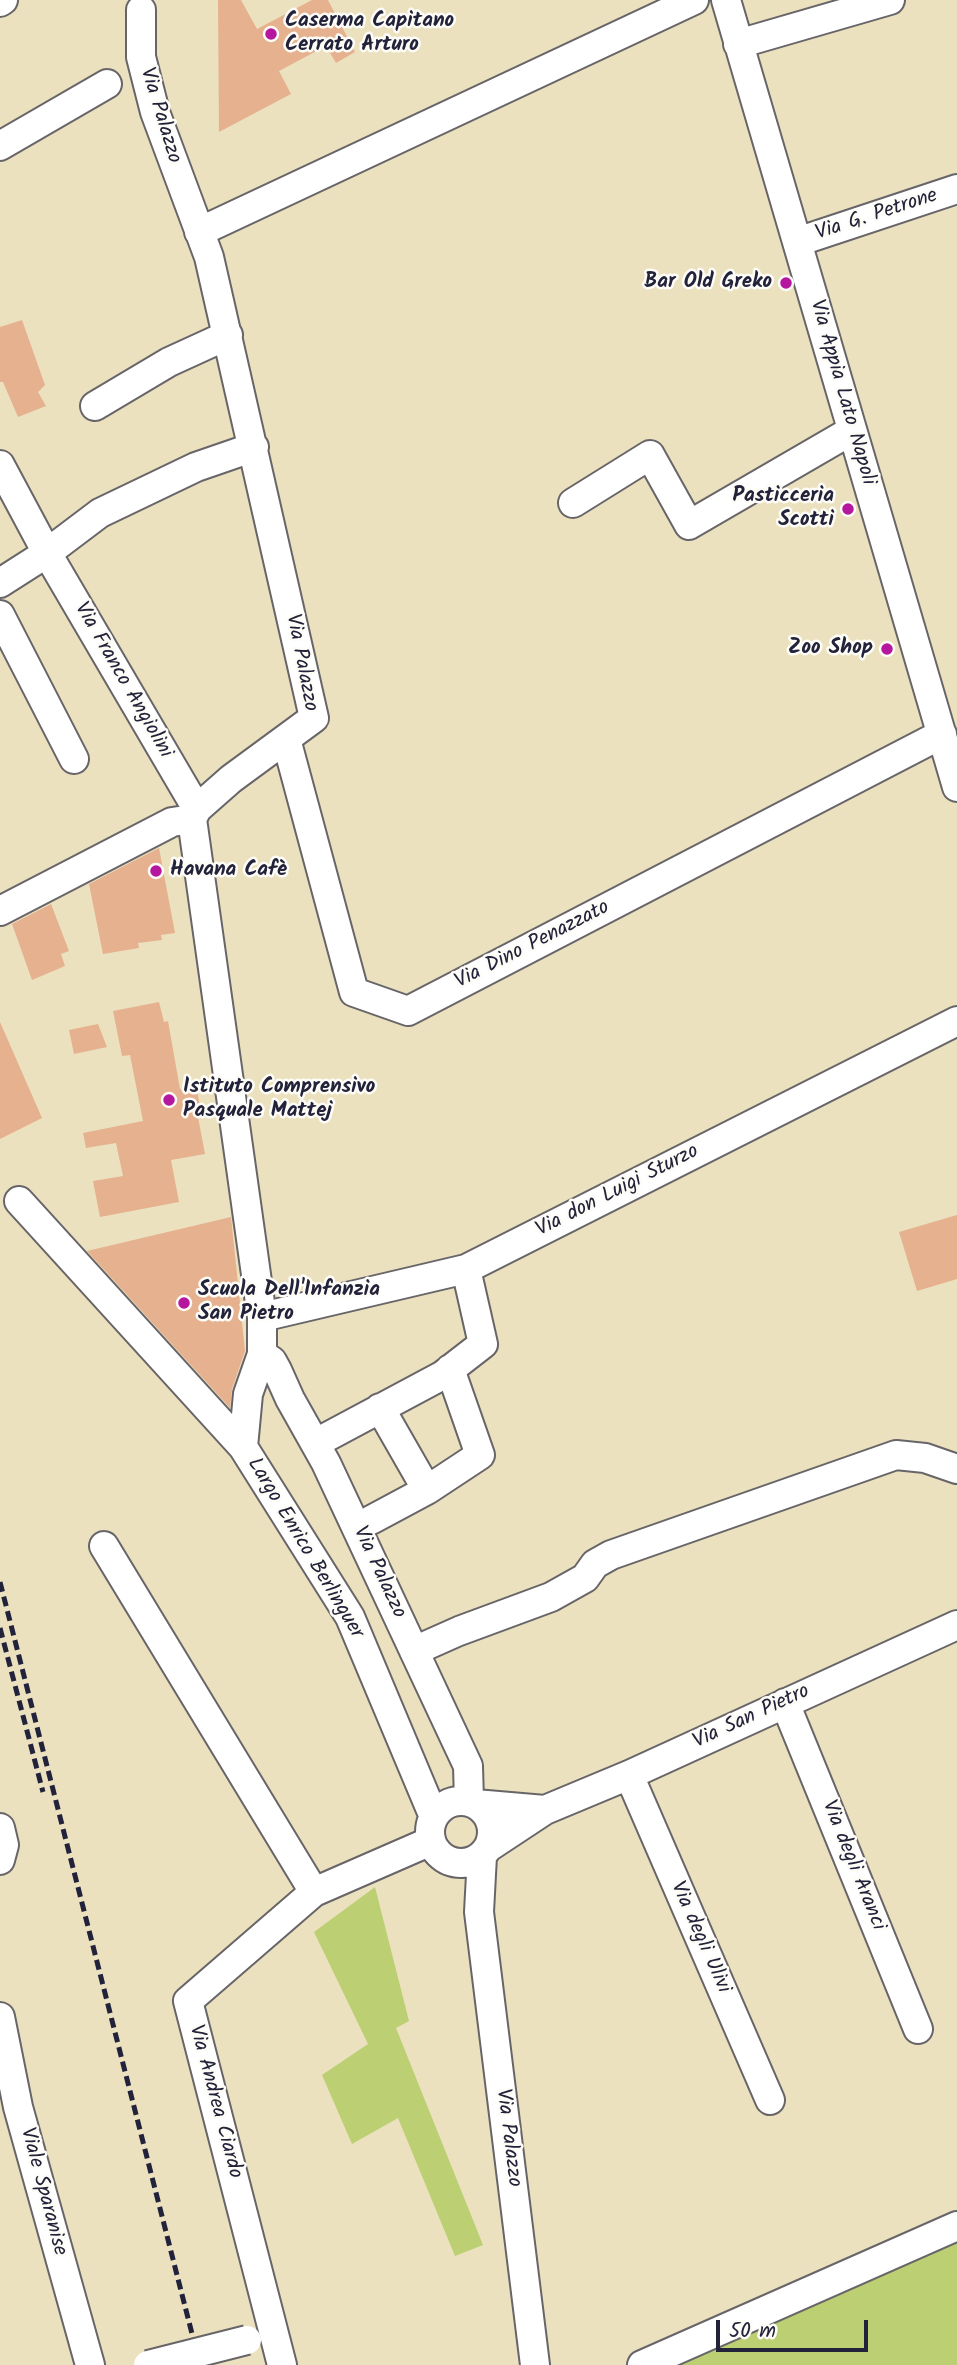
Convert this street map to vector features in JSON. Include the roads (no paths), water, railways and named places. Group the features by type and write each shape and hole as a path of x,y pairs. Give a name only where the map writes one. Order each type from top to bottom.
{"street":[{"path":"199,232 694,0"},
{"name":"Via Appia Lato Napoli","path":"726,0 957,786"},
{"path":"738,44 890,0"},
{"name":"Via Palazzo","path":"139,4 141,57 155,112 209,257 314,719 231,779 195,814"},
{"path":"0,146 107,84"},
{"name":"Via G. Petrone","path":"797,242 957,189"},
{"path":"95,407 169,362 228,335"},
{"path":"573,503 650,455 689,525 851,431"},
{"path":"0,583 47,553 100,513 195,467 254,447"},
{"name":"Via Franco Angiolini","path":"0,465 195,814"},
{"path":"0,615 74,759"},
{"name":"Via Dino Penazzato","path":"286,739 354,992 408,1011 942,734"},
{"path":"0,911 172,822 195,814 262,1317 262,1354 248,1394 244,1435"},
{"name":"Via don Luigi Sturzo","path":"262,1317 466,1269 957,1021"},
{"name":"Largo Enrico Berlinguer","path":"19,1201 244,1435 350,1617 435,1838"},
{"path":"327,1437 450,1369 483,1345 466,1269"},
{"name":"Via Palazzo","path":"262,1354 272,1361 326,1463 468,1766 472,1802"},
{"path":"371,1520 427,1490 480,1455 450,1369"},
{"path":"244,1435 253,1413 267,1405 285,1407 299,1415"},
{"path":"380,1408 427,1490"},
{"path":"414,1651 459,1631 551,1597 584,1578 595,1564 611,1555 884,1459 896,1455 925,1458 957,1469"},
{"path":"104,1546 314,1892"},
{"name":"Via San Pietro","path":"485,1852 545,1810 629,1775 957,1625"},
{"name":"Via degli Aranci","path":"785,1703 918,2029"},
{"name":"Via degli Ulivi","path":"629,1775 770,2100"},
{"path":"457,1801 472,1802 484,1810 492,1823 493,1837 485,1852 464,1864 455,1863 435,1838 445,1805 457,1801"},
{"name":"Via San Pietro","path":"472,1802 545,1810"},
{"path":"0,1828 4,1844 0,1860"},
{"name":"Via Palazzo","path":"435,1838 479,1912"},
{"name":"Via Andrea Ciardo","path":"282,2365 188,2001 314,1892 435,1838"},
{"name":"Via Palazzo","path":"485,1852 479,1912 535,2365"},
{"name":"Viale Sparanise","path":"0,2017 18,2107 90,2365"},
{"path":"642,2365 957,2226"},
{"path":"148,2365 275,2334"}],"railway":[{"path":"0,1582 200,2365"},
{"path":"0,1628 43,1792"}],"place":[{"name":"Caserma Capitano Cerrato Arturo","path":"271,34"},
{"name":"Bar Old Greko","path":"786,283"},
{"name":"Pasticceria Scotti","path":"848,509"},
{"name":"Zoo Shop","path":"887,649"},
{"name":"Havana Cafè","path":"156,871"},
{"name":"Istituto Comprensivo Pasquale Mattej","path":"169,1100"},
{"name":"Scuola Dell'Infanzia San Pietro","path":"184,1303"}]}
